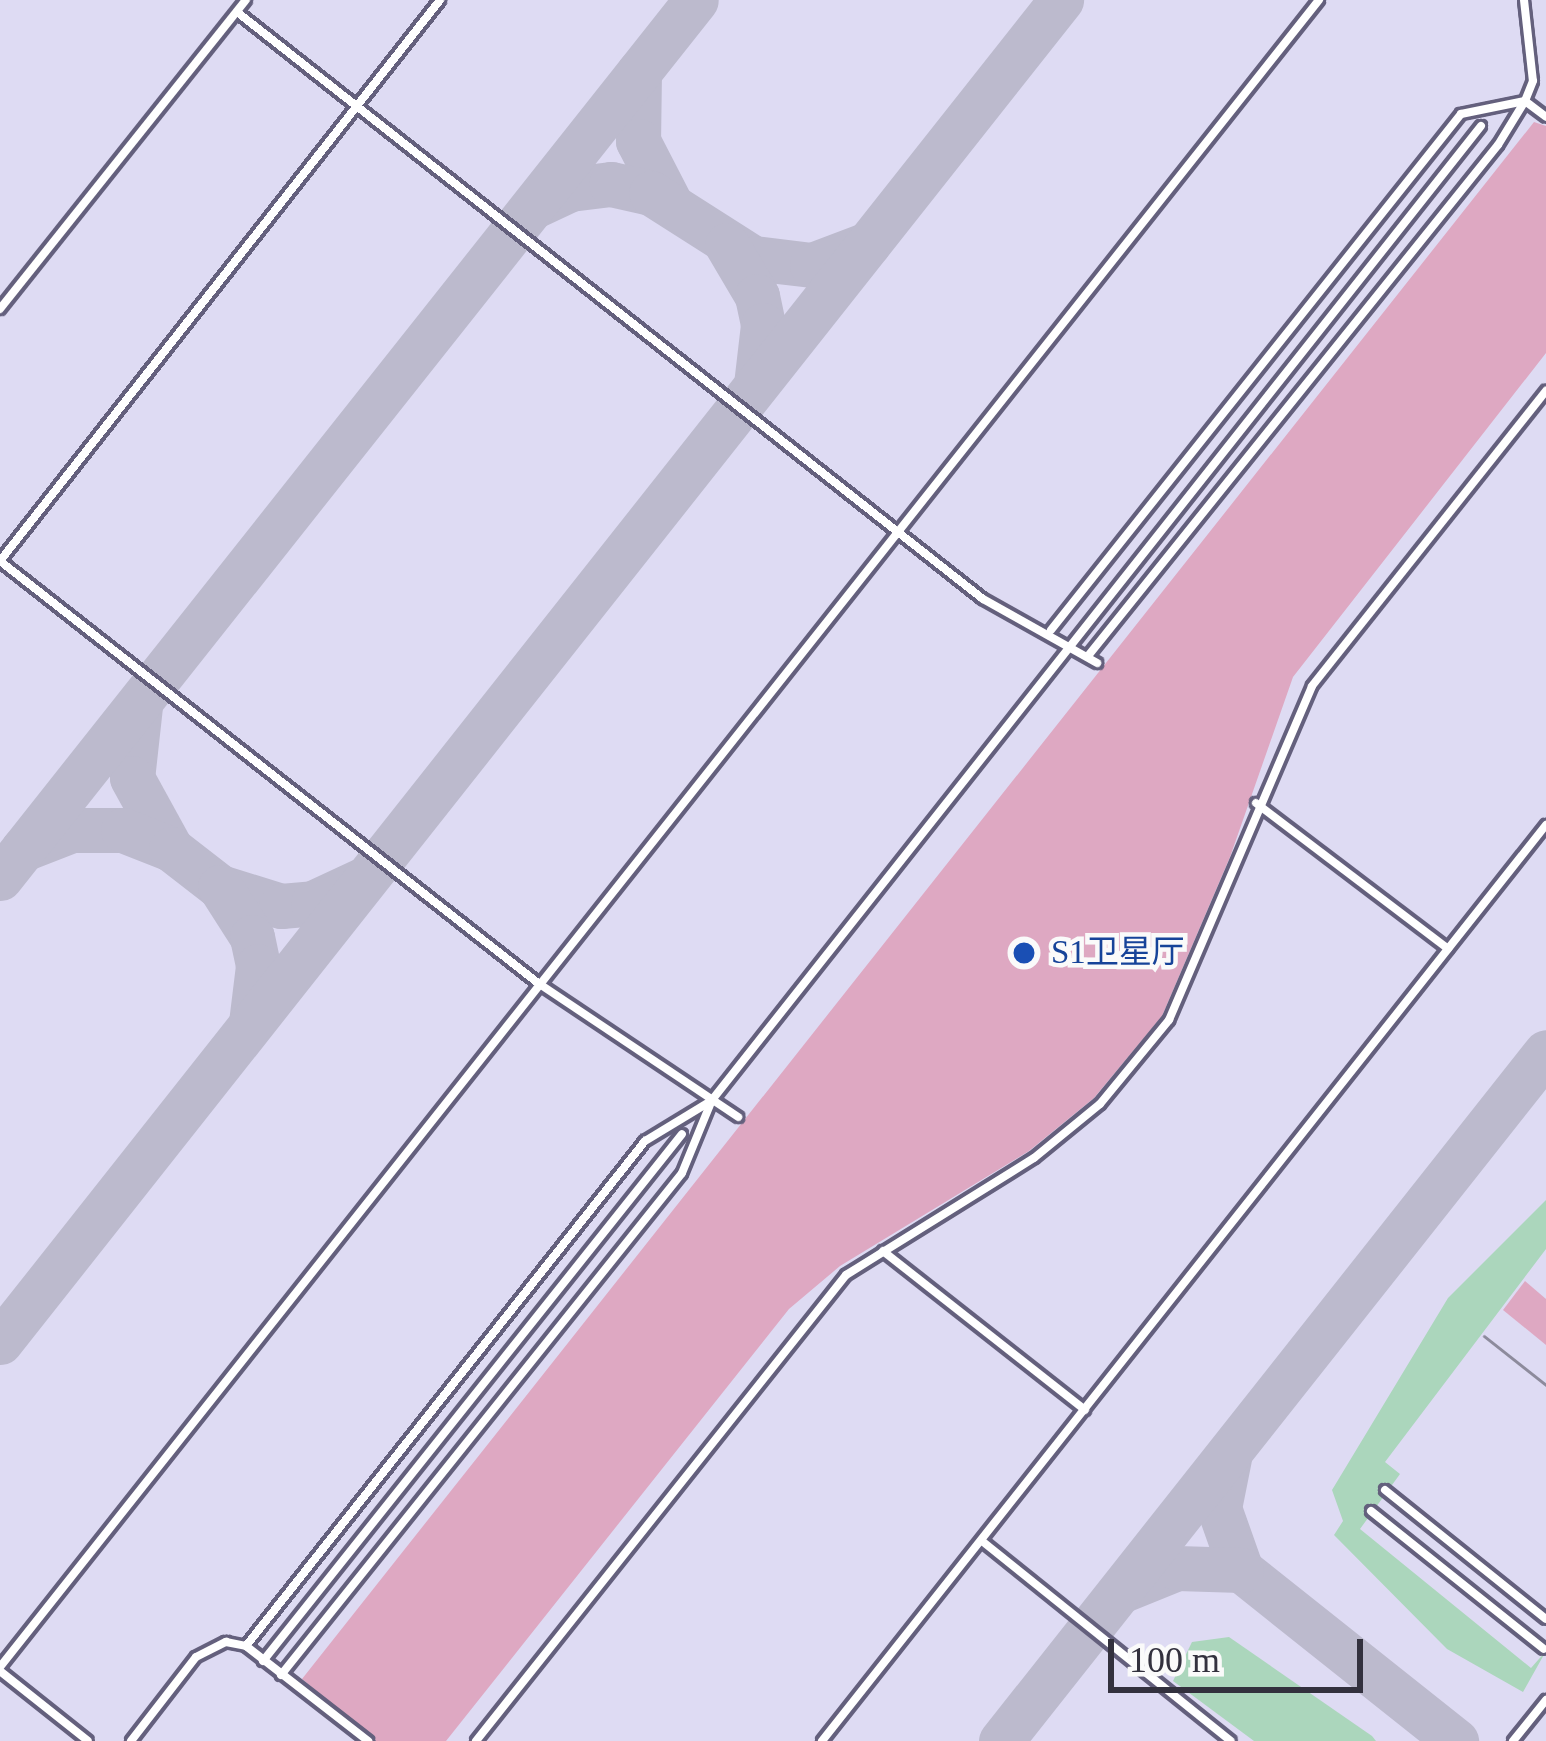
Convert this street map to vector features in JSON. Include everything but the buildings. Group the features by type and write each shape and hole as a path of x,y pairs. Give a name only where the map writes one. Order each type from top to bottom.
{"lane":[{"path":"0,309 246,0"},
{"path":"440,0 0,561 538,982 738,1117"},
{"path":"88,1741 0,1669 538,982 1319,0"},
{"path":"237,12 982,599 1051,631 1092,660 1498,145 1533,81 1524,0"},
{"path":"1051,631 1461,114 1525,101 1546,117"},
{"path":"281,1675 682,1173 712,1100 1481,126"},
{"path":"476,1741 846,1275 1034,1157 1114,1088 1169,1020 1213,928 1256,803 1312,686 1546,391"},
{"path":"1256,803 1448,949"},
{"path":"822,1741 1546,825"},
{"path":"246,1646 646,1141 712,1100"},
{"path":"263,1661 682,1135"},
{"path":"884,1251 1085,1410"},
{"path":"1385,1490 1546,1619"},
{"path":"1371,1511 1544,1648"},
{"path":"982,1540 1231,1741"},
{"path":"131,1741 210,1645 246,1646 368,1741"},
{"path":"1514,1741 1546,1700"}],"shaded area":[{"path":"0,0 1546,0 1546,1741 0,1741"}],"green space":[{"path":"1546,1200 1546,1249 1385,1462 1400,1474 1360,1529 1531,1668 1546,1651 1523,1692 1447,1649 1334,1535 1343,1521 1332,1490 1448,1298"},
{"path":"1229,1637 1376,1741 1254,1741 1173,1681 1192,1642"}],"taxiway":[{"path":"0,878 696,0"},
{"path":"0,1342 1061,0"},
{"path":"639,72 638,141 670,203"},
{"path":"534,206 570,189 611,184 651,193 753,258 812,265 868,244"},
{"path":"727,245 757,296 763,325 756,385"},
{"path":"140,706 132,778 171,849"},
{"path":"23,849 72,830 123,830 171,849 220,887 281,906 313,903 362,880"},
{"path":"220,887 252,937 258,966 251,1023"},
{"path":"1001,1741 1546,1052"},
{"path":"1229,1458 1219,1508 1241,1570 1456,1741"},
{"path":"1123,1590 1177,1568 1241,1570"}],"tram line":[{"path":"1484,1336 1546,1385"}],"place":[{"name":"S1卫星厅","path":"1024,953"}]}
